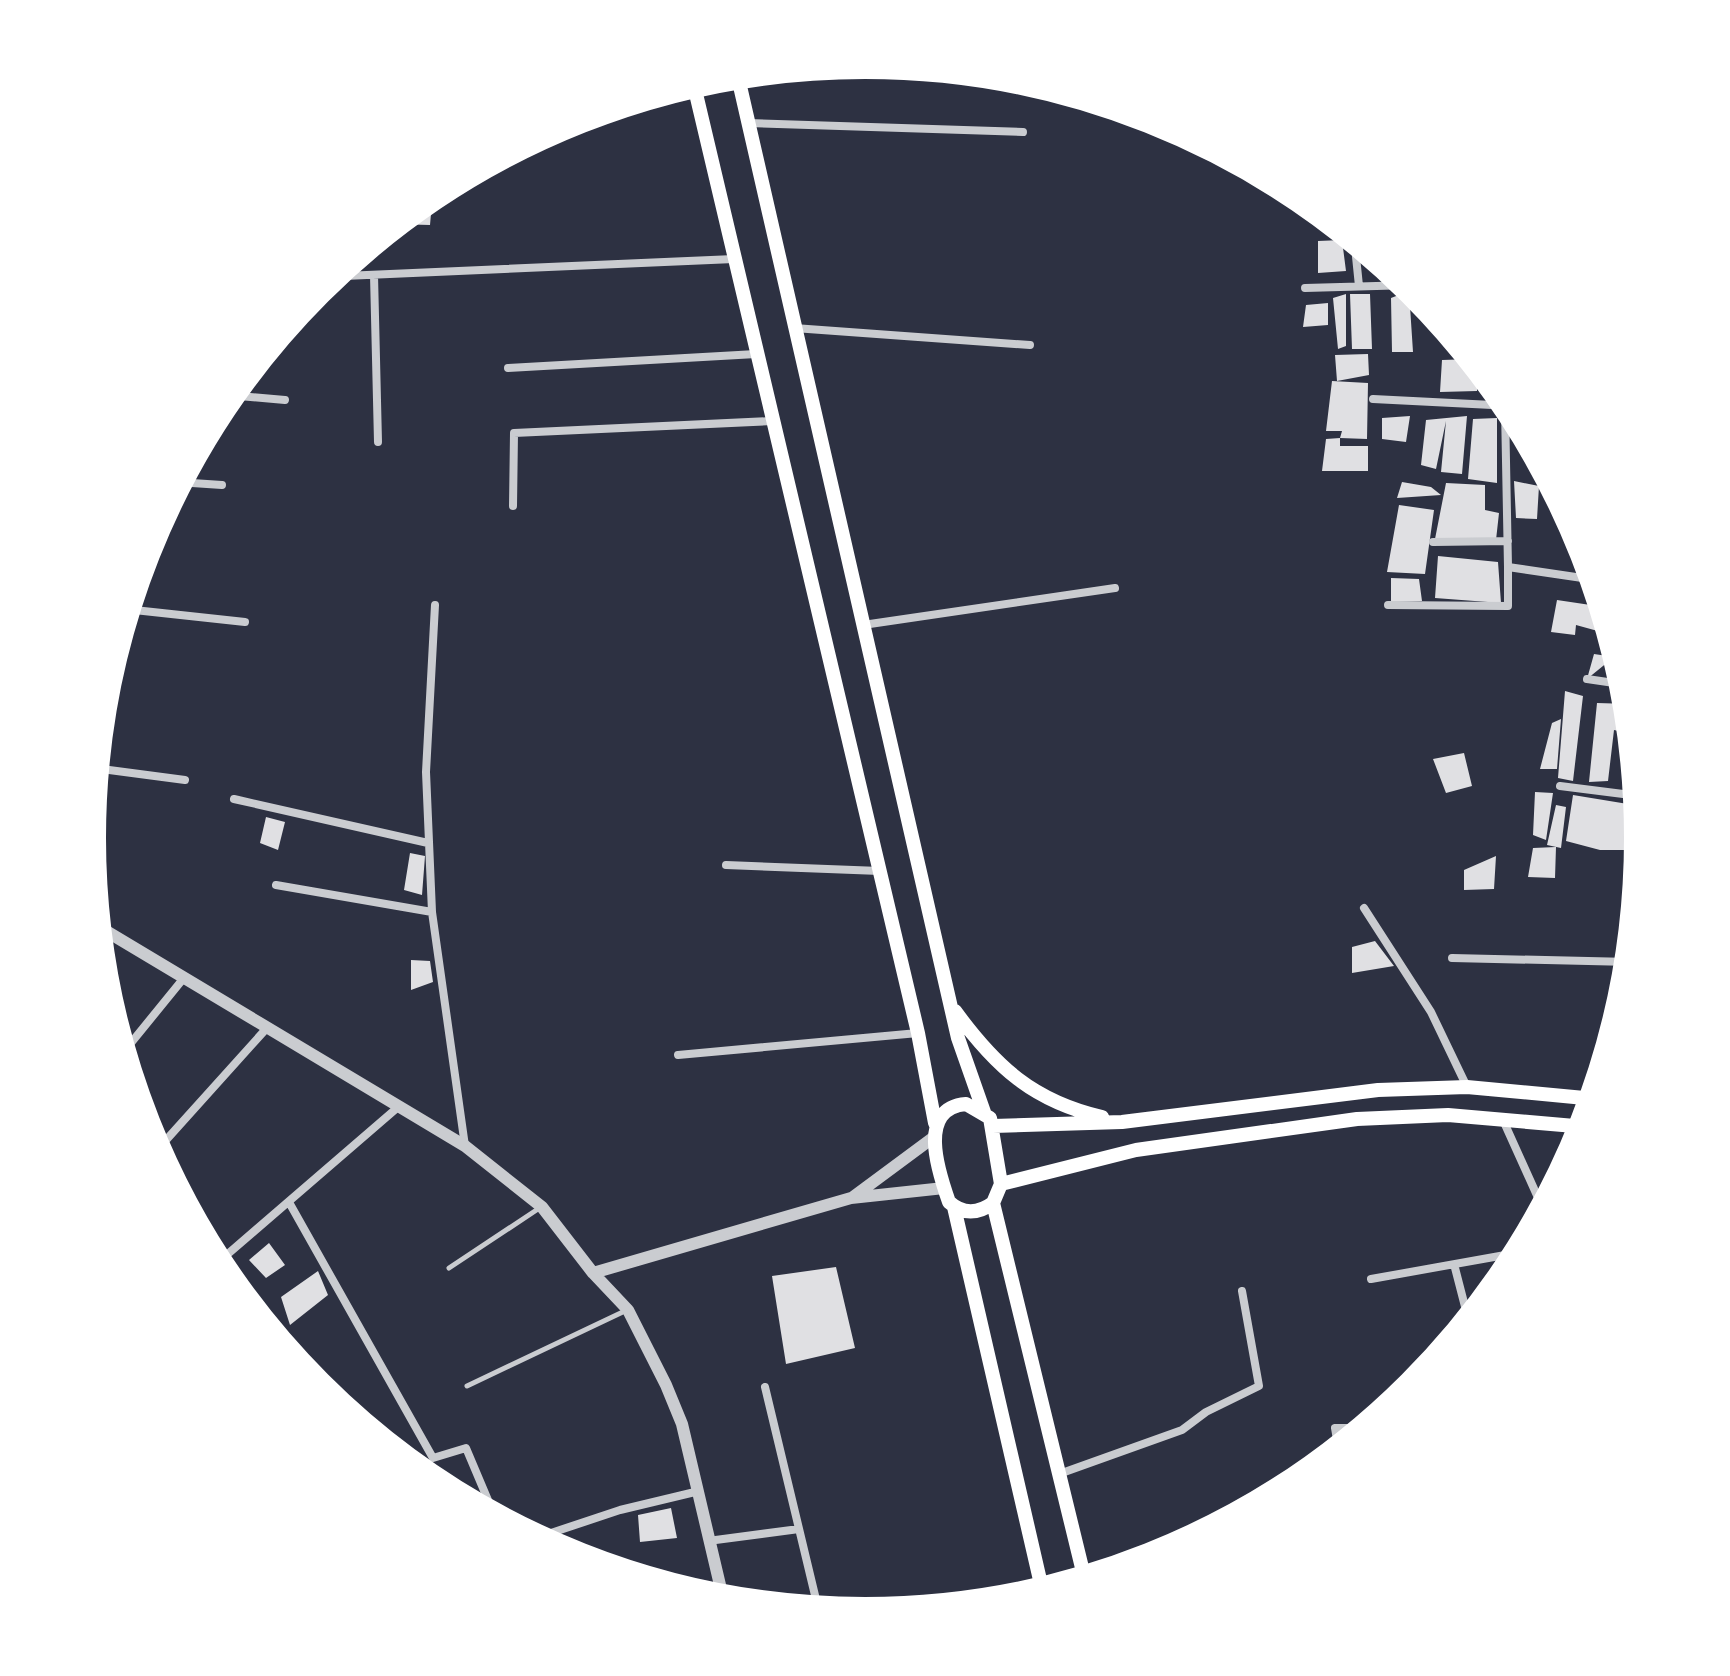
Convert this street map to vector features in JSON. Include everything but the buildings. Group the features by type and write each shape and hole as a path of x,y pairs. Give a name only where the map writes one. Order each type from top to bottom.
{"main road":[{"path":"740,85 958,1038 984,1112 993,1126 1001,1184 993,1203 1083,1570"},
{"path":"696,94 918,1033 944,1188 954,1207 1040,1581"},
{"path":"954,1010 985,1052 1025,1086 1071,1110 1122,1122"},
{"path":"993,1126 1122,1122 1378,1090 1467,1087 1583,1098"},
{"path":"935,1130 947,1108 966,1104 984,1112"},
{"path":"1001,1184 1136,1150 1357,1119 1448,1115 1573,1126"},
{"path":"954,1207 973,1213 993,1203"}],"street":[{"path":"748,123 1023,132"},
{"path":"1356,253 1359,286"},
{"path":"348,276 734,259"},
{"path":"374,275 378,442"},
{"path":"1305,288 1392,285"},
{"path":"794,328 1030,345"},
{"path":"508,368 756,354"},
{"path":"242,396 285,400"},
{"path":"1373,399 1494,406"},
{"path":"513,506 514,433 772,421"},
{"path":"1388,605 1508,606 1508,426"},
{"path":"189,483 222,485"},
{"path":"1433,542 1508,541"},
{"path":"1508,567 1583,578"},
{"path":"863,625 1115,588"},
{"path":"435,605 426,772 428,843 432,912 465,1146"},
{"path":"136,610 245,622"},
{"path":"1587,679 1613,683"},
{"path":"105,769 185,780"},
{"path":"1560,786 1627,795"},
{"path":"234,799 428,843"},
{"path":"726,865 880,871"},
{"path":"276,885 432,912"},
{"path":"1364,908 1431,1012 1467,1087"},
{"path":"107,932 465,1146 542,1207 593,1273 628,1310 682,1424 695,1492 720,1588"},
{"path":"1452,958 1618,962"},
{"path":"130,1045 183,979"},
{"path":"164,1142 266,1029"},
{"path":"678,1055 918,1033"},
{"path":"226,1256 290,1204 397,1108"},
{"path":"1503,1120 1538,1198"},
{"path":"851,1198 935,1130"},
{"path":"593,1273 851,1198 944,1188"},
{"path":"290,1204 433,1458 466,1448 489,1503"},
{"path":"1371,1279 1504,1255"},
{"path":"1454,1264 1466,1309"},
{"path":"1059,1474 1182,1430 1206,1412 1259,1386 1242,1291"},
{"path":"765,1387 816,1600"},
{"path":"1337,1438 1335,1428 1350,1428"},
{"path":"550,1533 620,1510 695,1492"},
{"path":"708,1541 799,1529"}],"lane":[{"path":"449,1268 542,1207"},
{"path":"467,1386 628,1310"}]}
